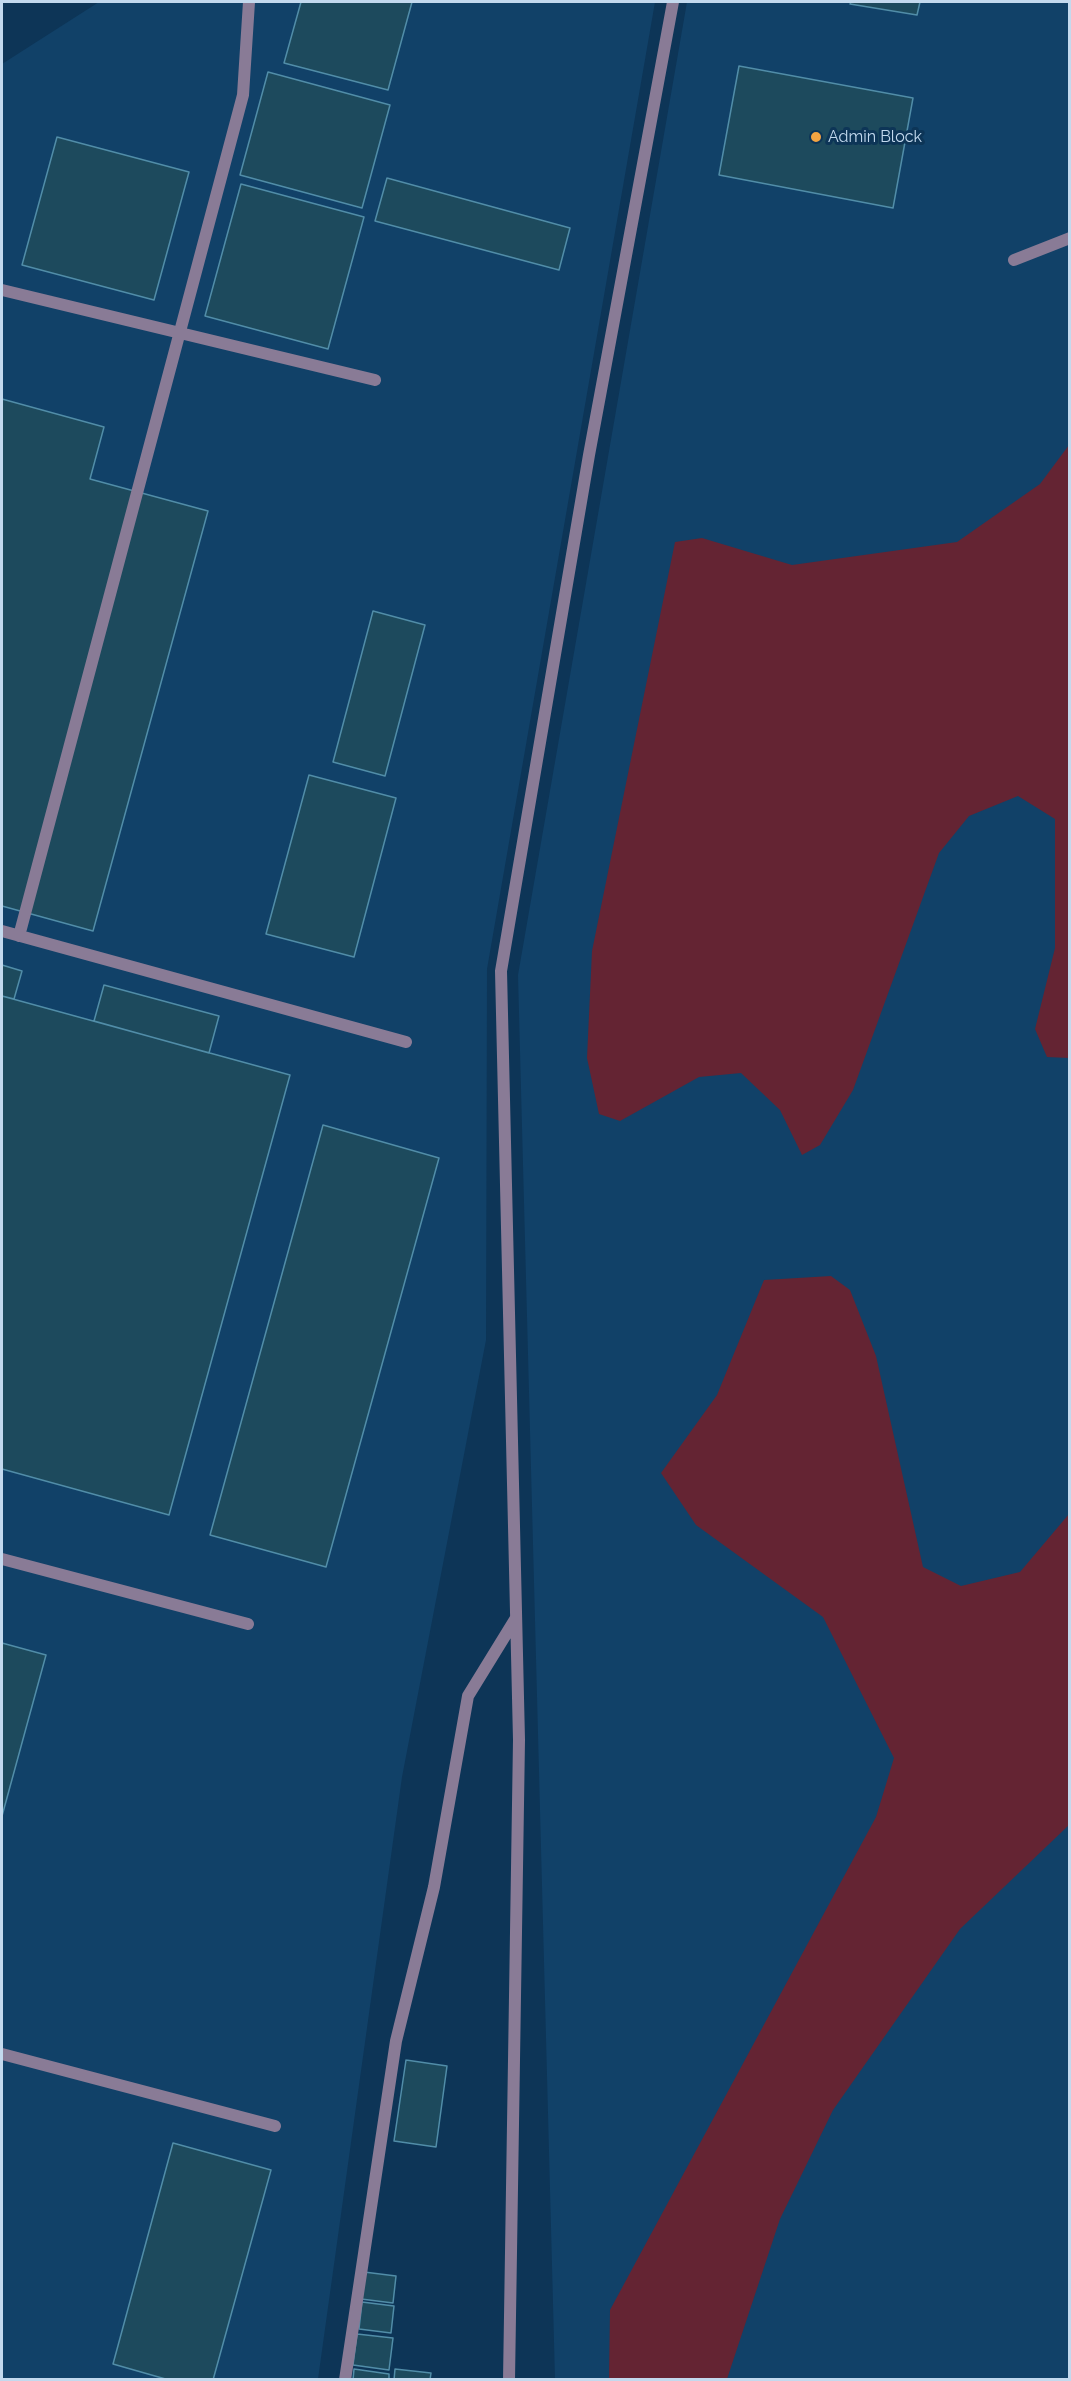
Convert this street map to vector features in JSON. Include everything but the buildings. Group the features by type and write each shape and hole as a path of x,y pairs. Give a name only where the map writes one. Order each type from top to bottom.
{"street":[{"path":"19,936 243,95 249,2"},
{"path":"509,2379 519,1740 501,971 589,455 673,2"},
{"path":"1014,260 1070,238"},
{"path":"2,290 375,380"},
{"path":"2,931 406,1042"},
{"path":"2,1559 248,1624"},
{"path":"345,2379 396,2041 434,1887 468,1696 516,1617"},
{"path":"2,2054 275,2126"}],"shaded area":[{"path":"99,2 655,2 487,969 486,1340 402,1777 318,2379 2,2380 2,64"},
{"path":"687,2 1069,2 1069,2379 555,2379 518,975"},
{"path":"1069,445 1069,1058 1047,1057 1035,1029 1055,948 1055,819 1018,796 969,816 939,853 853,1090 820,1145 802,1155 780,1110 741,1073 699,1077 620,1121 599,1114 587,1058 592,951 675,542 702,538 792,565 957,542 1040,484"},
{"path":"831,1276 850,1290 876,1356 923,1567 961,1586 1020,1572 1069,1514 1069,1825 960,1929 833,2110 780,2219 727,2379 609,2379 610,2310 876,1817 894,1758 823,1617 696,1525 661,1473 717,1395 764,1280"}],"place":[{"name":"Admin Block","path":"816,137"}]}
